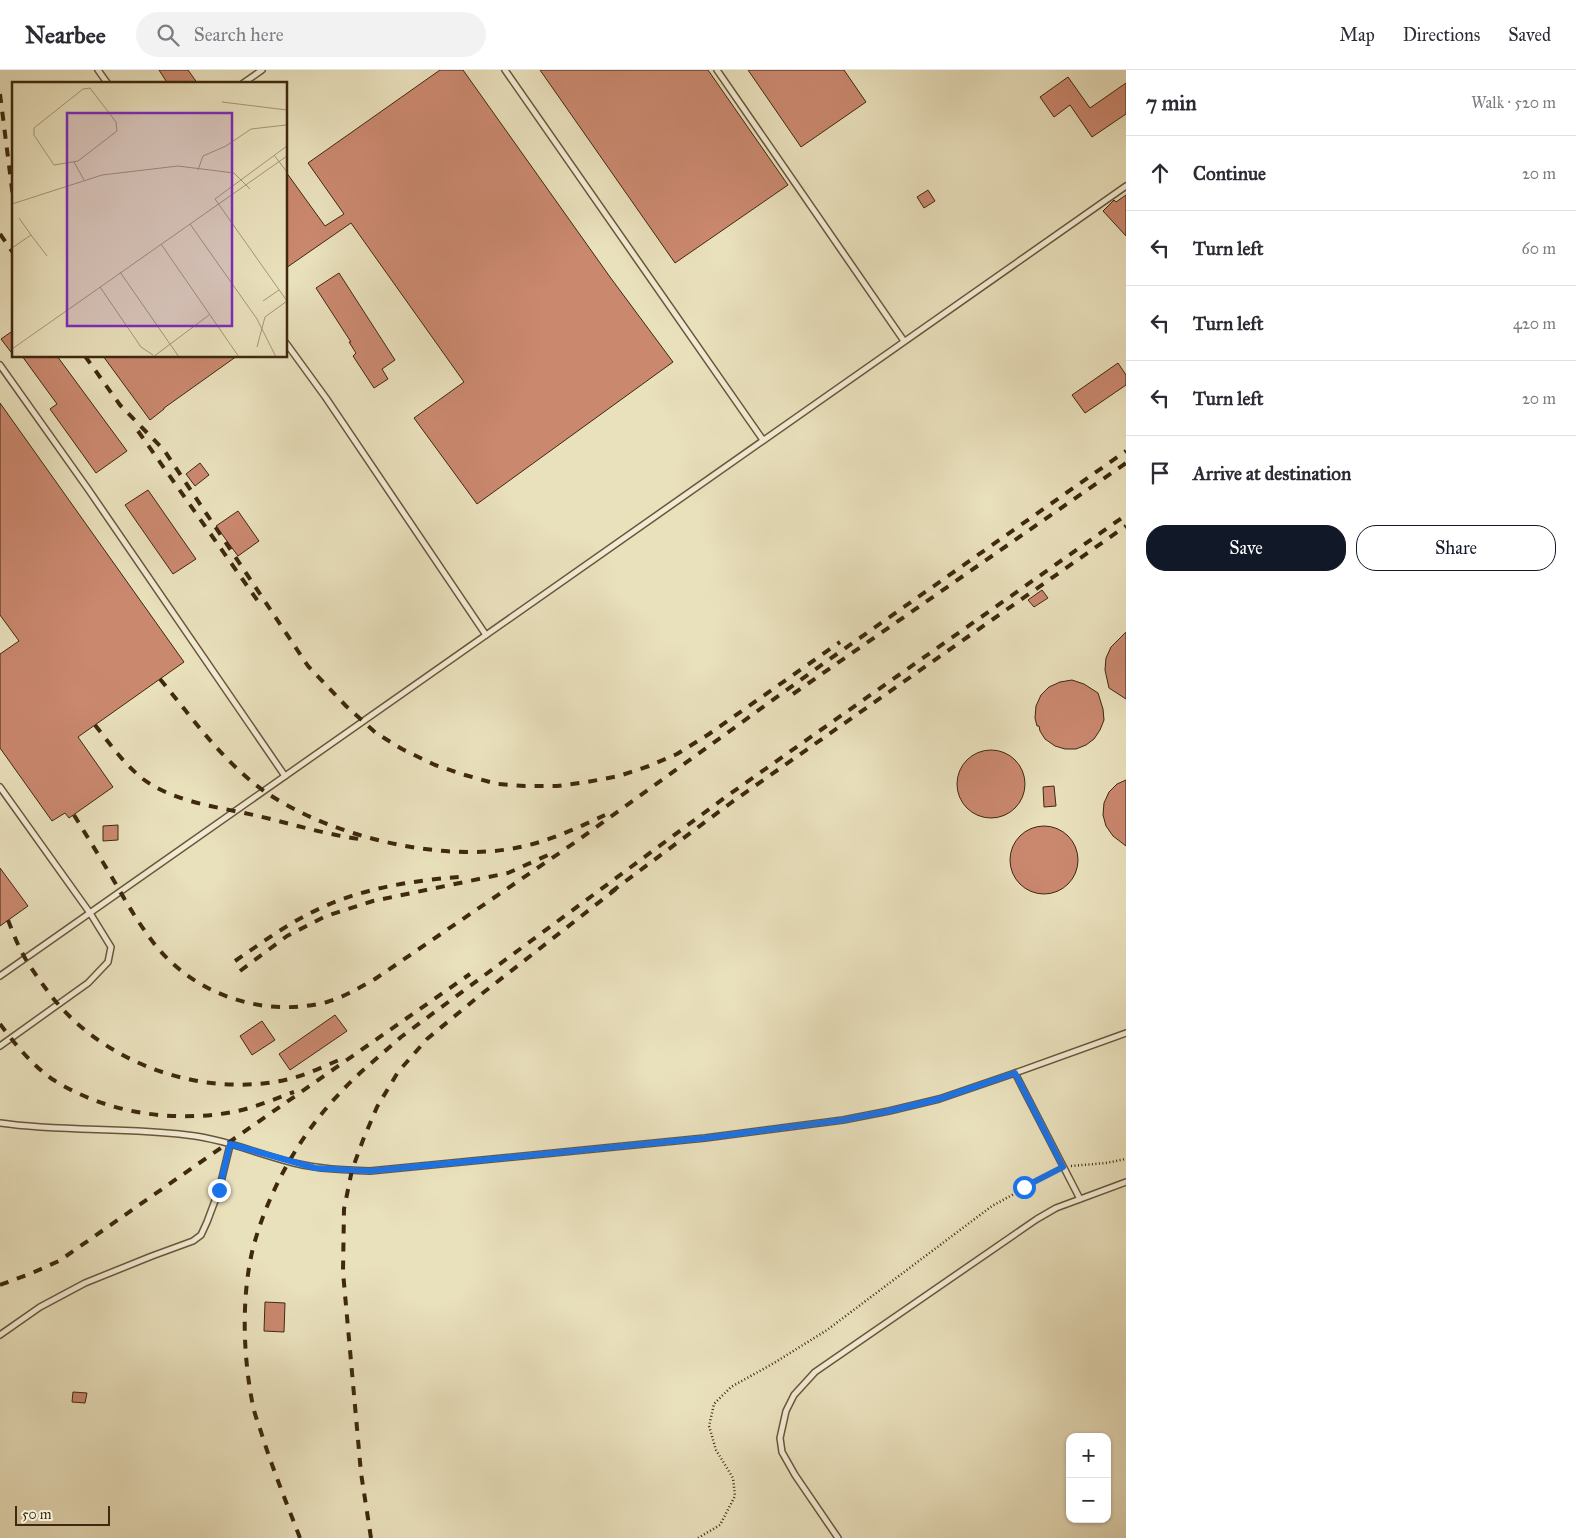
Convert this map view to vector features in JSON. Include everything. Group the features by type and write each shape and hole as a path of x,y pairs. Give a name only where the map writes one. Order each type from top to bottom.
{"lane":[{"path":"98,70 107,82"},
{"path":"245,82 262,70"},
{"path":"505,70 763,440"},
{"path":"717,70 904,341"},
{"path":"0,976 1126,186"},
{"path":"288,346 326,398 486,635"},
{"path":"0,365 88,489 285,776"},
{"path":"0,787 90,913 111,947 108,962 88,983 0,1046"},
{"path":"0,1123 24,1127 186,1134 208,1138 315,1168 380,1170 705,1138 843,1120 939,1099 1126,1033"},
{"path":"1015,1073 1080,1199"},
{"path":"0,1335 40,1307 85,1283 193,1241 201,1235 208,1222 219,1190 230,1144"},
{"path":"838,1538 795,1475 782,1452 780,1438 786,1411 794,1395 815,1372 1029,1225 1056,1208 1126,1182"}],"path":[{"path":"698,1538 720,1525 734,1496 733,1478 716,1450 709,1426 714,1404 732,1387 827,1330 992,1206 1024,1187 1063,1167 1126,1159"}],"building":[{"path":"159,70 188,70 197,82 167,82"},
{"path":"440,70 463,70 610,277 673,362 477,504 414,418 464,382 351,223 288,267 288,175 325,226 344,214 308,163"},
{"path":"540,70 708,70 788,185 675,263"},
{"path":"748,70 844,70 866,102 801,147"},
{"path":"1068,77 1090,108 1126,83 1126,114 1092,137 1070,105 1054,117 1040,97"},
{"path":"928,190 935,201 924,208 917,197"},
{"path":"1126,195 1126,236 1103,211 1114,200 1116,202"},
{"path":"339,273 395,360 382,369 388,379 374,388 353,356 356,353 349,342 351,342 316,288"},
{"path":"12,331 12,353 1,339"},
{"path":"23,358 58,358 127,451 96,473 50,409 57,404"},
{"path":"104,358 234,358 164,408 150,420"},
{"path":"1118,363 1126,375 1126,385 1085,413 1072,395"},
{"path":"0,403 184,662 78,737 113,787 69,818 65,813 52,821 0,748 0,654 19,641 0,615"},
{"path":"200,463 209,475 195,486 186,474"},
{"path":"148,490 196,559 173,574 125,505"},
{"path":"238,511 259,541 238,556 216,526"},
{"path":"1042,590 1048,598 1034,607 1028,600"},
{"path":"1126,632 1126,699 1109,688 1105,670 1106,658 1111,647"},
{"path":"1072,680 1084,684 1098,693 1104,720 1094,739 1086,745 1076,749 1065,749 1055,746 1045,739 1039,726 1037,726 1035,718 1036,706 1041,695 1049,687 1060,682"},
{"path":"991,750 1004,753 1015,760 1022,771 1025,784 1022,797 1015,808 1004,815 991,818 978,815 967,808 960,797 957,784 960,771 967,760 978,753"},
{"path":"1126,780 1126,846 1113,836 1106,826 1103,815 1104,803 1109,792 1117,784"},
{"path":"1054,786 1056,806 1044,807 1043,787"},
{"path":"118,825 118,840 103,841 103,826"},
{"path":"1044,826 1057,829 1068,836 1075,847 1078,860 1075,873 1068,884 1057,891 1044,894 1031,891 1020,884 1013,873 1010,860 1013,847 1020,836 1031,829"},
{"path":"0,868 28,906 0,926"},
{"path":"335,1015 347,1031 290,1070 279,1054"},
{"path":"262,1021 275,1040 252,1055 240,1036"},
{"path":"265,1302 285,1303 284,1332 264,1331"},
{"path":"73,1392 87,1393 85,1403 72,1402"}],"railway":[{"path":"0,94 12,189"},
{"path":"0,234 12,251"},
{"path":"86,358 120,405 164,450 308,666 346,706 376,733 402,749 435,765 497,784 525,786 557,786 619,776 677,754 709,734 840,642"},
{"path":"138,431 262,607"},
{"path":"74,815 145,932 156,946 191,978 212,990 234,999 256,1004 280,1007 304,1006 333,1000 375,979 577,841 827,661 1126,451"},
{"path":"793,694 1126,463"},
{"path":"300,1538 254,1410 245,1347 245,1307 253,1248 267,1206 298,1146 324,1110 354,1079 401,1037 727,796 1126,515"},
{"path":"611,892 732,802 1126,526"},
{"path":"160,679 214,745 251,781 277,800 308,816 342,829 416,848 453,852 488,851 520,847 542,841 563,834 605,815"},
{"path":"95,725 136,773 169,794 198,803 359,839"},
{"path":"240,971 287,936 326,916 373,901 508,873 548,855"},
{"path":"235,961 300,919 339,900 390,886 460,877"},
{"path":"371,1538 361,1473 343,1272 344,1209 352,1170 363,1140 377,1107 398,1072 427,1039 616,889"},
{"path":"8,920 20,949 31,967 49,993 71,1018 96,1039 125,1056 155,1069 187,1079 220,1084 253,1084 285,1080 339,1060"},
{"path":"0,1285 59,1261 470,974"},
{"path":"0,1024 37,1067 52,1079 72,1091 116,1107 163,1115 210,1115 249,1108 294,1092"}],"route":[{"path":"219,1190 230,1144 315,1168 370,1171 705,1138 843,1120 939,1099 1015,1073 1063,1167 1024,1187"}]}
